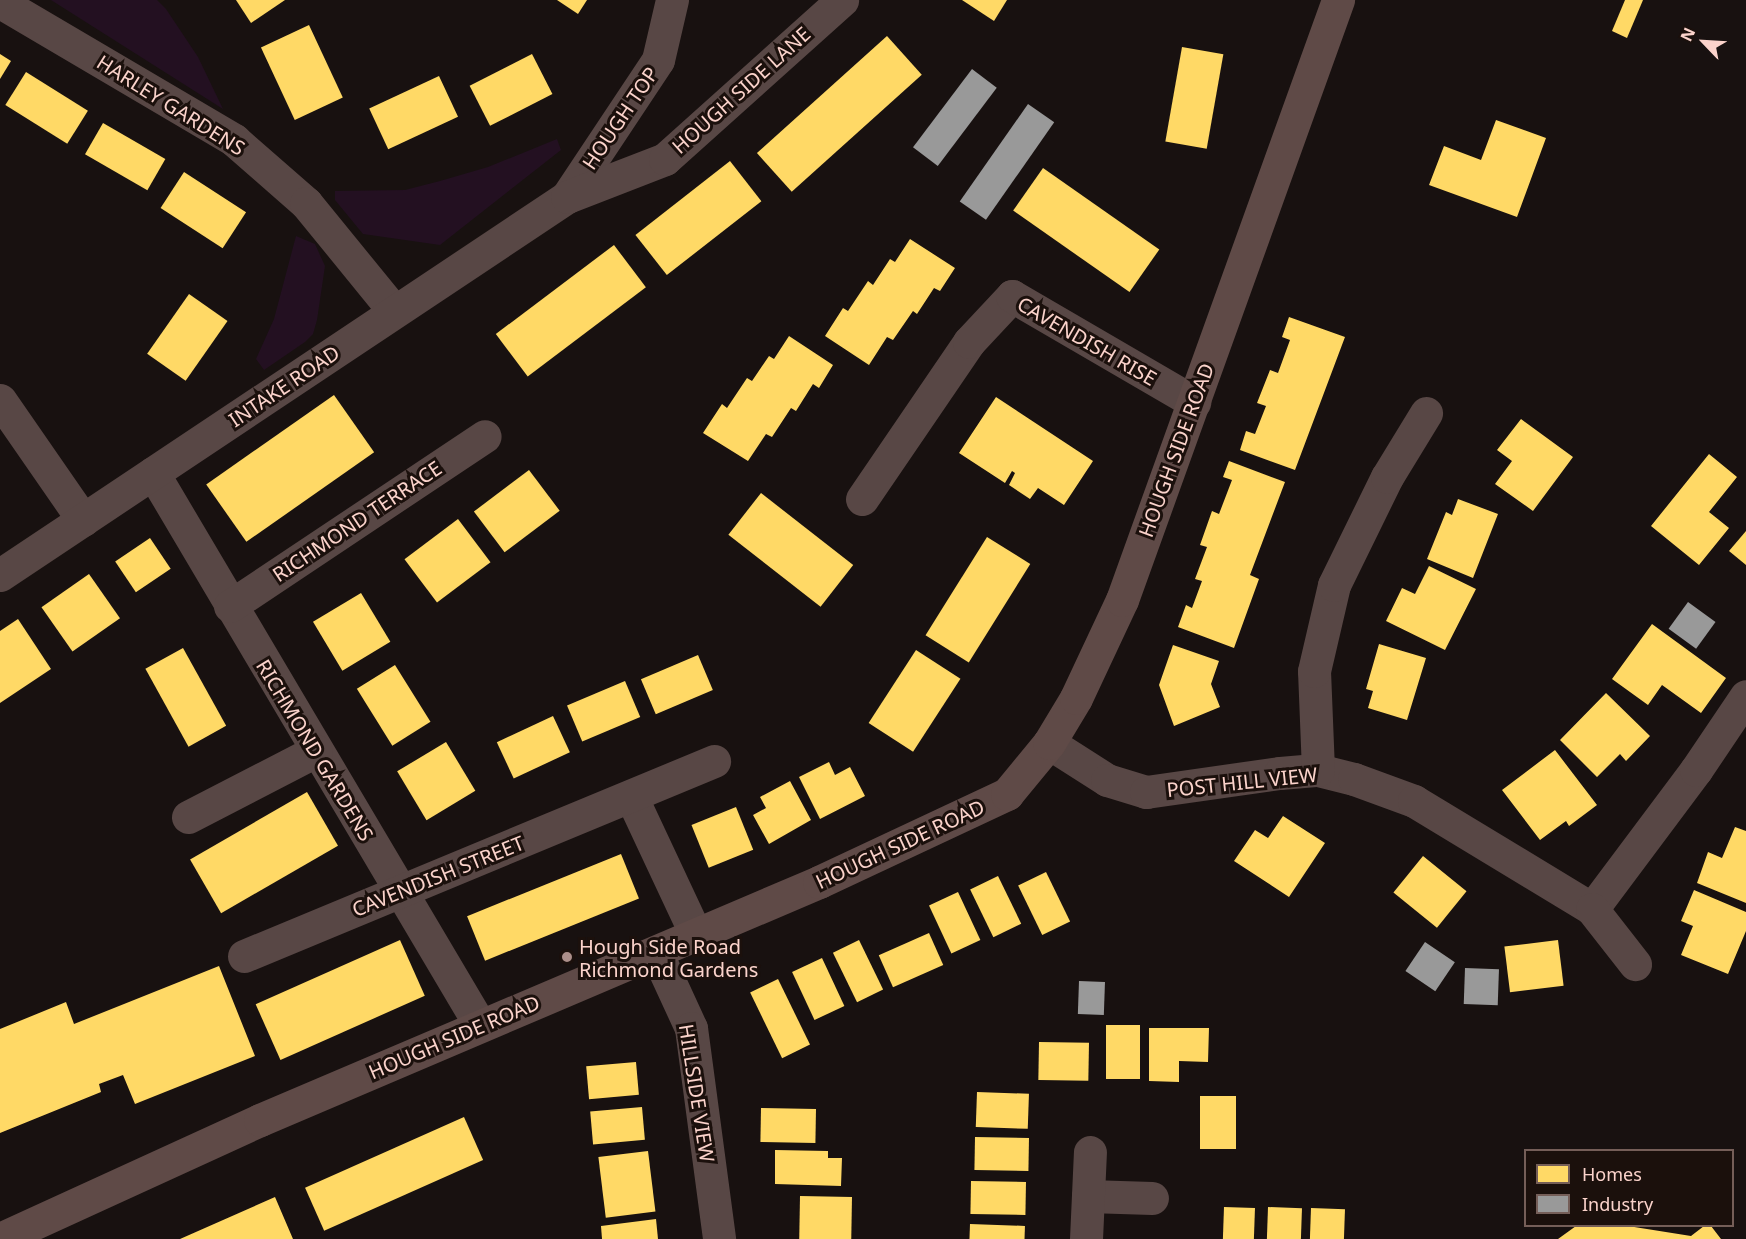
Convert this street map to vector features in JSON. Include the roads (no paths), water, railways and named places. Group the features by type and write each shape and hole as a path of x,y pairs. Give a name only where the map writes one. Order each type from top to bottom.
{"main road":[{"name":"HOUGH SIDE ROAD","path":"0,1239 260,1120 696,935 942,827 1007,795 1049,743 1076,698 1122,600 1338,0"}],"street":[{"name":"HOUGH TOP","path":"567,197 658,60 672,0"},
{"name":"HOUGH SIDE LANE","path":"567,197 665,159 842,0"},
{"name":"HARLEY GARDENS","path":"0,2 234,140 306,203 394,311"},
{"name":"INTAKE ROAD","path":"0,575 567,197"},
{"name":"CAVENDISH RISE","path":"862,499 969,342 1012,296 1194,402"},
{"path":"0,400 83,519"},
{"path":"1318,770 1314,671 1334,585 1387,477 1426,412"},
{"name":"RICHMOND TERRACE","path":"230,606 485,436"},
{"name":"RICHMOND GARDENS","path":"153,473 399,892 480,1025"},
{"path":"1592,909 1695,770 1746,696"},
{"name":"POST HILL VIEW","path":"1049,743 1107,780 1146,792 1318,770 1354,779 1414,801 1592,909 1635,964"},
{"path":"188,817 316,751"},
{"name":"CAVENDISH STREET","path":"244,956 714,761"},
{"path":"631,796 696,935"},
{"name":"HILLSIDE VIEW","path":"656,952 691,1028 719,1239"},
{"path":"1086,1239 1090,1152"},
{"path":"1088,1196 1152,1198"}],"place":[{"name":"Hough Side Road Richmond Gardens","path":"567,957"}]}
